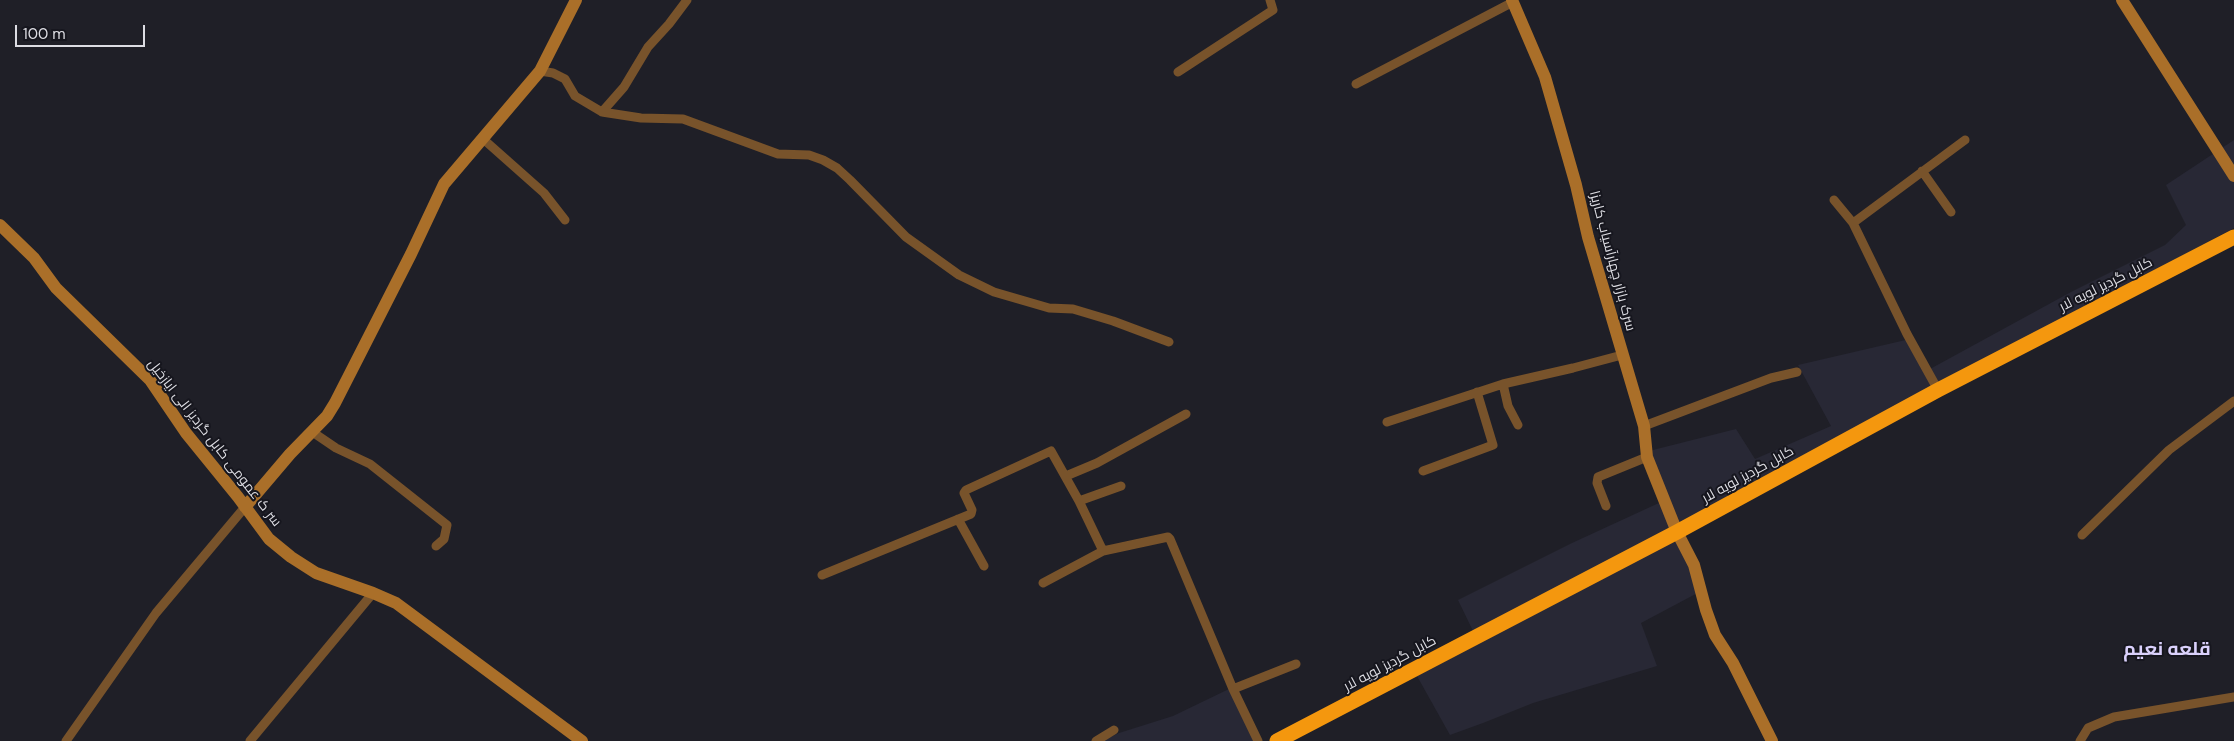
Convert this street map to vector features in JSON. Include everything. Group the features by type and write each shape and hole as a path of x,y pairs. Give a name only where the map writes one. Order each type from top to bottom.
{"highway":[{"name":"کابل گردیز لویه لار","path":"1277,741 1677,532 1938,390 2234,237"}],"street":[{"path":"66,741 156,613 336,403 444,184 540,71 576,0"},
{"path":"602,112 624,88 648,47 687,0"},
{"path":"1178,72 1273,10 1270,0"},
{"path":"2122,0 2234,176"},
{"path":"1356,84 1513,1"},
{"name":"سرک بازار چهارآسیاب کاریزا","path":"1513,1 1545,78 1622,355 1644,426 1647,457 1677,532 1694,565 1715,635 1733,663 1772,741"},
{"path":"540,71 553,73 565,79 575,96 602,112 640,118 684,119 778,154 809,155 823,160 838,168 906,237 959,275 994,292 1049,308 1073,310 1113,321 1169,342"},
{"path":"482,138 544,193 565,220"},
{"path":"1853,223 1965,140"},
{"path":"1922,172 1951,212"},
{"path":"1834,200 1853,223 1907,334 1938,390"},
{"name":"سر ک عمومی کابل گردیز الی ایازخیل","path":"0,225 34,258 56,288 150,380 186,433 269,539 291,557 316,573 373,593 396,604 582,741"},
{"path":"1387,422 1503,384 1622,355"},
{"path":"1644,426 1771,378 1796,372"},
{"path":"1503,384 1508,406 1518,425"},
{"path":"1423,471 1493,445 1478,392"},
{"path":"2082,534 2170,450 2234,401"},
{"path":"1066,476 1097,463 1186,414"},
{"path":"311,431 336,448 370,464 447,525 444,539 436,546"},
{"path":"822,575 972,512 964,493 966,490 1051,451 1079,501 1103,551"},
{"path":"1606,506 1597,483 1598,477 1647,457"},
{"path":"1079,501 1121,486"},
{"path":"958,519 984,566"},
{"path":"1043,583 1103,551 1168,537 1232,689 1258,741"},
{"path":"250,741 373,593"},
{"path":"1232,689 1296,664"},
{"path":"2080,741 2088,728 2114,717 2234,698"},
{"path":"1096,741 1114,730"}],"shaded area":[{"path":"2234,140 2234,228 1474,633 1458,600 1572,543 1661,502 1649,451 1736,429 1755,459 1831,426 1798,365 1910,339 1930,369 2071,292 2165,245 2186,225 2166,185"},
{"path":"1682,536 1705,589 1641,623 1657,666 1533,703 1450,735 1417,676"},
{"path":"1229,689 1262,741 1102,741 1119,733 1173,716"}],"district":[{"name":"قلعه نعيم","path":"2167,650"}]}
